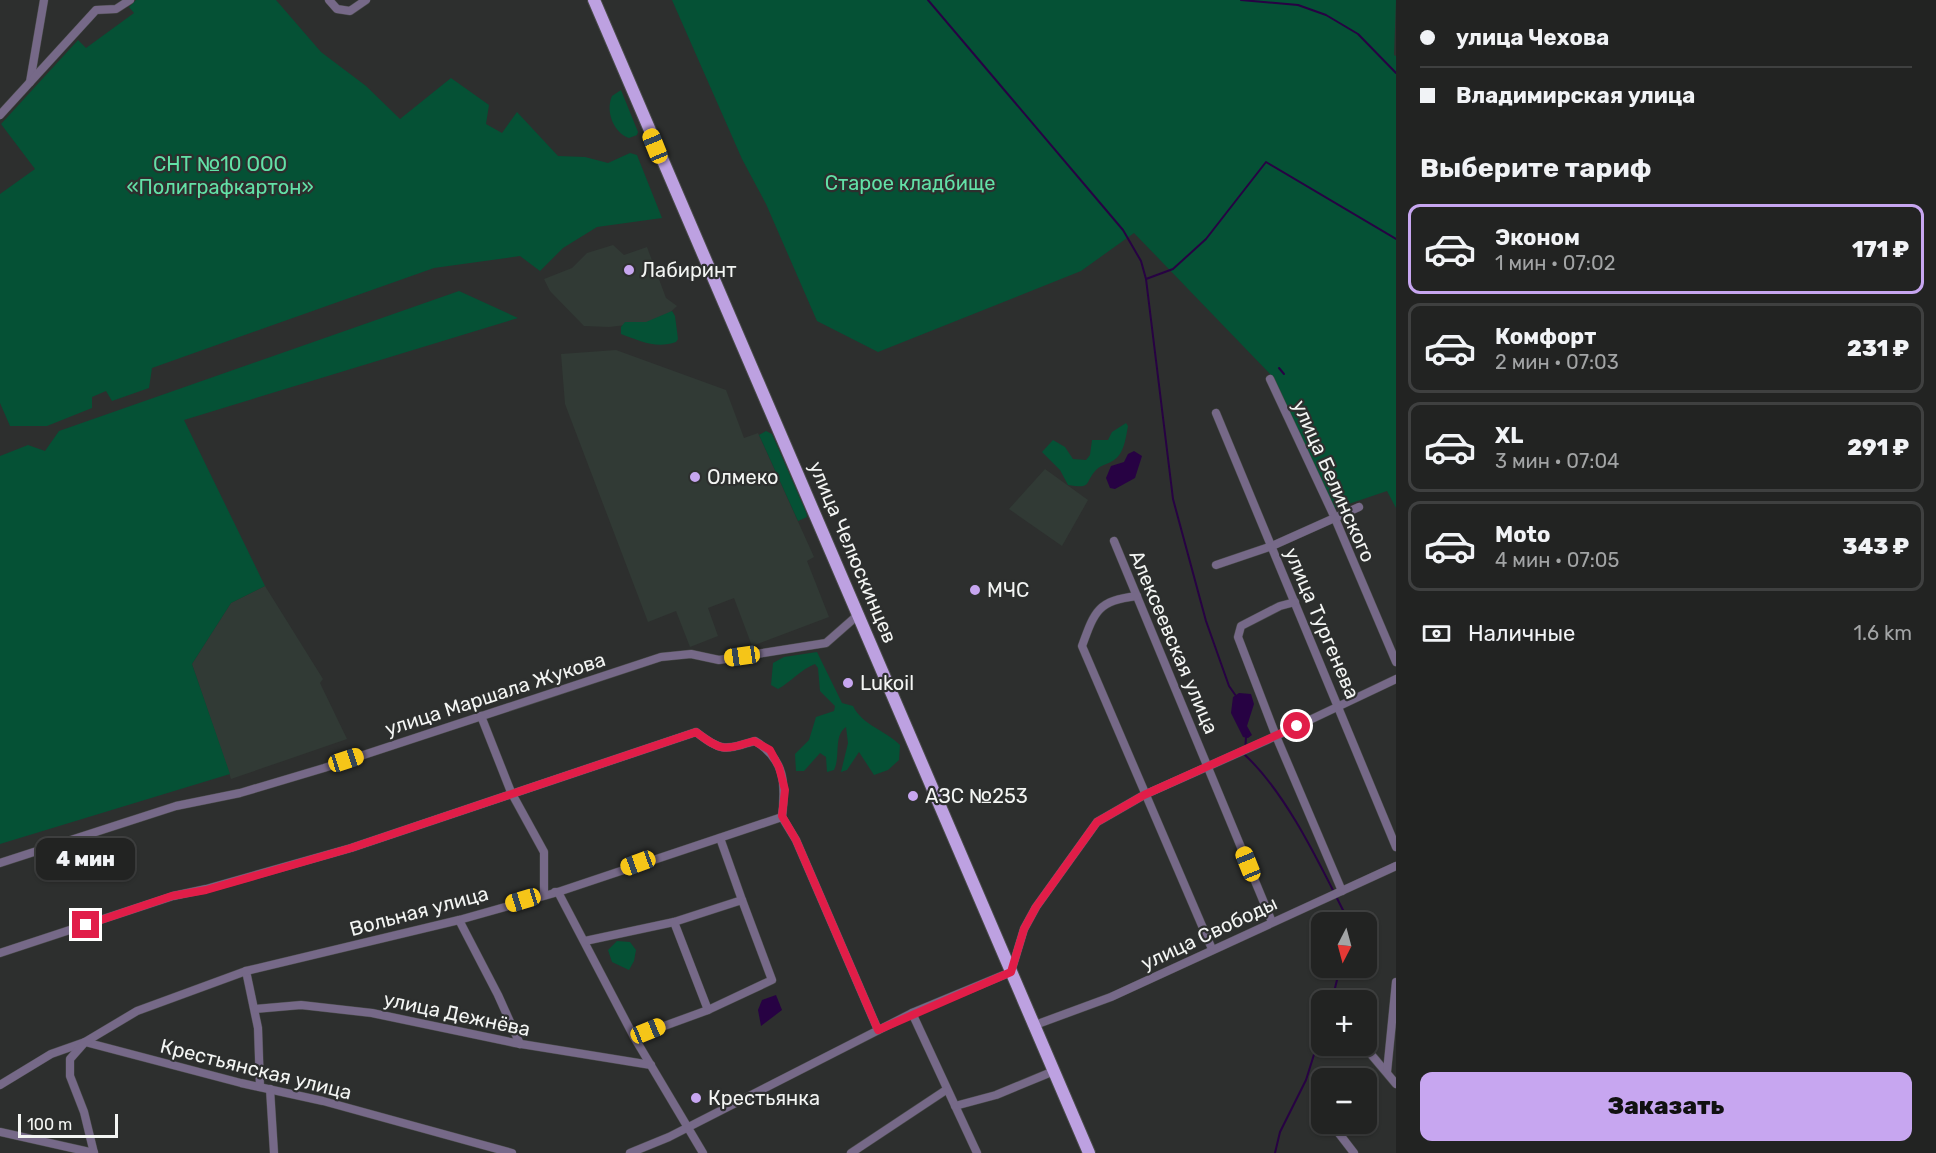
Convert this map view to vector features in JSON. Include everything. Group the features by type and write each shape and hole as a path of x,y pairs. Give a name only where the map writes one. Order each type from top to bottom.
{"main road":[{"name":"улица Челюскинцев","path":"594,0 1089,1153"}],"street":[{"path":"30,82 44,0"},
{"path":"0,115 96,10 116,9 130,0"},
{"path":"329,0 337,9 350,11 366,0"},
{"name":"улица Белинского","path":"1270,379 1334,516 1396,662"},
{"name":"улица Тургенева","path":"1216,413 1396,847"},
{"path":"1216,565 1272,546 1334,516 1359,507"},
{"name":"Алексеевская улица","path":"1114,540 1272,922"},
{"path":"1137,596 1113,599 1094,615 1083,646 1144,795 1212,949"},
{"path":"1295,602 1254,617 1238,630 1238,637 1276,736 1341,891"},
{"name":"улица Маршала Жукова","path":"0,863 176,806 240,793 661,657 691,654 719,660 826,643 859,614"},
{"path":"630,1153 912,1013 1011,972 1024,929 1036,907 1097,822 1144,795 1396,679"},
{"path":"481,716 511,792 544,852 544,894"},
{"path":"0,953 172,896 206,890 351,848 511,792 696,732 716,747 731,748 754,741 770,750 779,767 785,790 782,816 796,840 878,1030"},
{"path":"704,1153 634,1037 558,892 782,816"},
{"path":"634,1037 708,1010 772,981 720,838"},
{"name":"улица Свободы","path":"1035,1025 1111,997 1396,866"},
{"name":"Вольная улица","path":"85,1042 137,1011 246,971 459,920 544,894 558,892"},
{"path":"585,941 674,922 742,900"},
{"path":"459,920 498,995 520,1044"},
{"path":"674,922 708,1010"},
{"path":"246,971 255,1009 260,1087"},
{"path":"1387,1072 1396,982"},
{"name":"улица Дежнёва","path":"255,1009 301,1005 372,1013 520,1044 651,1065"},
{"path":"912,1013 977,1153"},
{"path":"0,1085 51,1054 85,1042"},
{"path":"0,1132 94,1153 84,1112 70,1076 70,1059 85,1042"},
{"name":"Крестьянская улица","path":"85,1042 323,1101 512,1153"},
{"path":"1373,1056 1396,1084"},
{"path":"955,1107 996,1095 1054,1071"},
{"path":"270,1089 274,1153"},
{"path":"851,1153 946,1090"},
{"path":"1340,1134 1354,1153"}],"shaded area":[{"path":"613,245 624,255 647,247 666,298 677,306 661,321 609,327 584,326 550,291 544,279 572,268 587,253"},
{"path":"616,350 726,390 744,438 758,433 814,557 807,561 829,617 752,646 734,598 708,608 718,636 690,647 676,611 648,622 565,404 561,354"},
{"path":"1134,451 1142,456 1135,478 1115,489 1110,488 1106,478 1111,466 1124,462 1128,454"},
{"path":"1045,469 1088,500 1062,546 1009,509"},
{"path":"265,586 323,679 320,683 347,739 231,779 192,664 231,603"},
{"path":"1239,693 1251,694 1254,704 1247,726 1252,735 1248,738 1243,737 1231,713 1233,697"},
{"path":"776,995 782,1010 761,1026 758,1010 762,1000"}],"green space":[{"name":"СНТ №10 ООО «Полиграфкартон»","path":"136,0 276,0 321,52 366,86 400,119 451,78 489,105 486,124 502,133 517,112 558,156 585,157 608,163 630,153 637,155 662,218 597,227 563,248 540,271 520,256 434,268 152,368 149,388 112,401 106,391 92,397 92,408 47,426 10,426 0,403 0,194 35,169 1,124 78,40 86,48 134,13 129,7"},
{"name":"Старое кладбище","path":"672,0 1396,0 1394,55 1396,56 1396,508 1387,491 1334,509 1273,377 1134,233 1081,271 878,352 817,321"},
{"path":"621,90 638,132 637,135 629,138 619,132 610,115 612,96"},
{"path":"459,291 518,318 184,420 265,586 231,603 192,664 230,774 0,844 0,456 28,445 45,451 59,431"},
{"path":"672,311 675,316 678,339 676,342 655,344 621,334 621,327 625,322 646,322"},
{"path":"1126,423 1128,426 1120,454 1097,469 1085,485 1068,485 1060,470 1042,452 1053,440 1065,447 1073,459 1086,460 1090,455 1092,440 1108,440 1112,432"},
{"path":"766,431 772,434 806,512 807,517 798,521 759,435"},
{"path":"817,652 842,703 853,706 868,723 900,745 899,760 888,770 874,775 859,752 847,770 841,772 848,743 846,727 838,741 834,770 827,772 826,757 820,753 804,771 796,771 795,754 809,740 816,717 834,711 835,706 820,691 818,668 815,664 778,689 771,685 773,663 784,657"},
{"path":"617,941 630,942 636,950 629,970 612,962 608,950"}],"waterway":[{"path":"928,0 1123,230 1141,261 1146,279 1173,499 1206,621 1229,686 1236,696"},
{"path":"1241,0 1298,5 1326,15 1358,34 1396,73"},
{"path":"1146,279 1173,269 1206,239 1266,162 1396,239"},
{"path":"1279,368 1284,374"},
{"path":"1246,736 1245,755 1275,789 1289,810 1344,912"},
{"path":"1334,990 1338,978"},
{"path":"1275,1153 1280,1132 1306,1080 1314,1056"}],"place":[{"name":"Лабиринт","path":"629,270"},
{"name":"Олмеко","path":"695,477"},
{"name":"МЧС","path":"975,590"},
{"name":"Lukoil","path":"848,683"},
{"name":"АЗС №253","path":"913,796"},
{"name":"Крестьянка","path":"696,1098"}],"route":[{"path":"86,925 172,896 206,890 351,848 511,792 696,732 716,747 731,748 754,741 770,750 779,767 785,790 782,816 796,840 878,1030 912,1013 1011,972 1024,929 1036,907 1097,822 1144,795 1297,726"}]}
